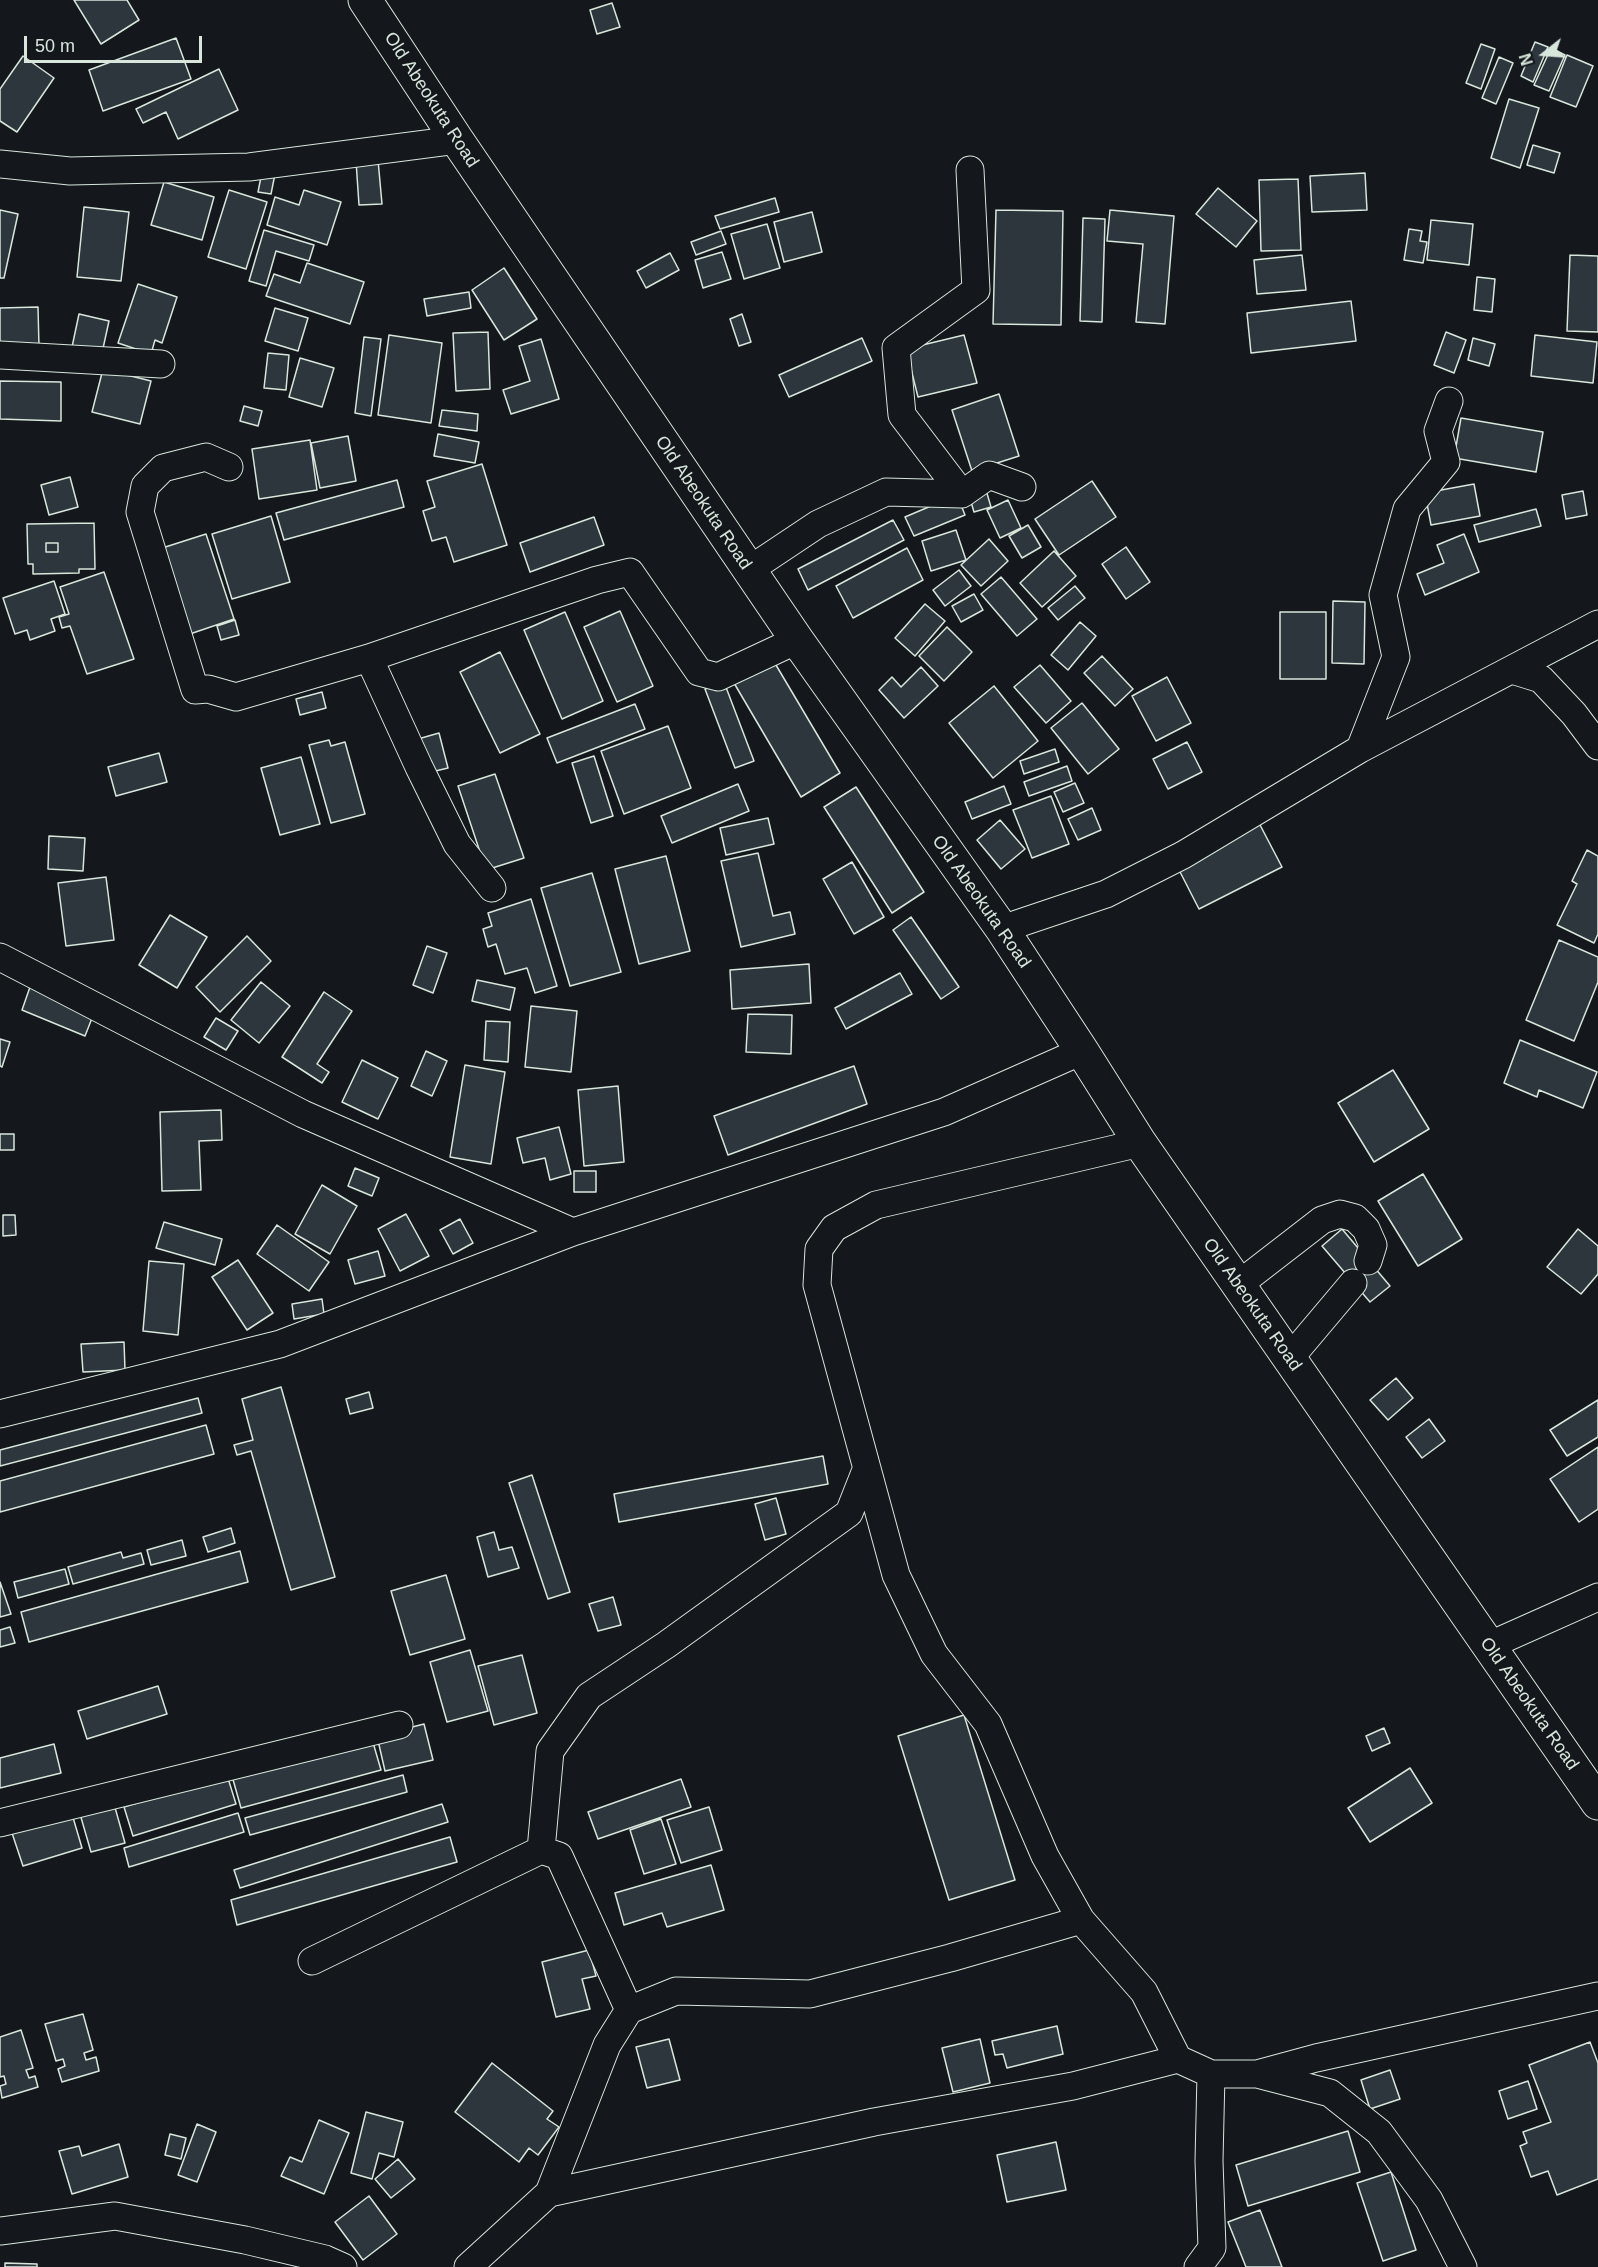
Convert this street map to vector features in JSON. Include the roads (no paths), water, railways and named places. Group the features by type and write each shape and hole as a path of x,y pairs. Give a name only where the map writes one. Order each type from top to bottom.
{"highway":[{"name":"Old Abeokuta Road","path":"365,0 457,140 749,570 1002,929 1140,1143 1598,1803"}],"street":[{"path":"0,164 70,171 249,167 457,140"},
{"path":"962,494 902,416 896,348 976,290 970,170"},
{"path":"0,356 161,364"},
{"path":"1360,749 1396,657 1383,595 1407,509 1446,462 1438,431 1449,401"},
{"path":"229,467 206,457 163,468 146,486 140,512 195,690 208,689 236,697 369,658 597,580 630,572 699,672 718,677 797,640"},
{"path":"749,570 818,524 886,492 962,494 989,475 1022,487"},
{"path":"1002,929 1106,894 1183,855 1360,749 1598,624"},
{"path":"369,658 418,767 457,843 492,888"},
{"path":"1512,670 1540,679 1574,714 1598,746"},
{"path":"0,957 303,1114 573,1232"},
{"path":"0,1414 280,1344 573,1232 944,1112 1082,1051"},
{"path":"1140,1143 876,1205 834,1228 819,1249 817,1285 896,1575 934,1654 987,1724 1045,1856 1081,1920 1144,1992 1178,2059 1211,2074 1257,2074 1330,2093 1379,2132 1429,2200 1463,2267"},
{"path":"1238,1285 1322,1220 1340,1214 1355,1218 1366,1229 1373,1245 1368,1261"},
{"path":"1289,1359 1353,1283"},
{"path":"542,1850 550,1751 589,1696 666,1645 849,1513 866,1470"},
{"path":"1488,1646 1598,1597"},
{"path":"0,1823 399,1725"},
{"path":"312,1960 542,1850 559,1856 629,2010"},
{"path":"468,2267 549,2193 607,2045 629,2010 676,1991 810,1994 950,1958 1081,1920"},
{"path":"1257,2074 1316,2058 1598,1996"},
{"path":"549,2193 874,2122 1073,2086 1178,2059"},
{"path":"1198,2267 1212,2248 1209,2161 1211,2074"},
{"path":"0,2231 115,2216 245,2240 326,2259 343,2267"}]}
